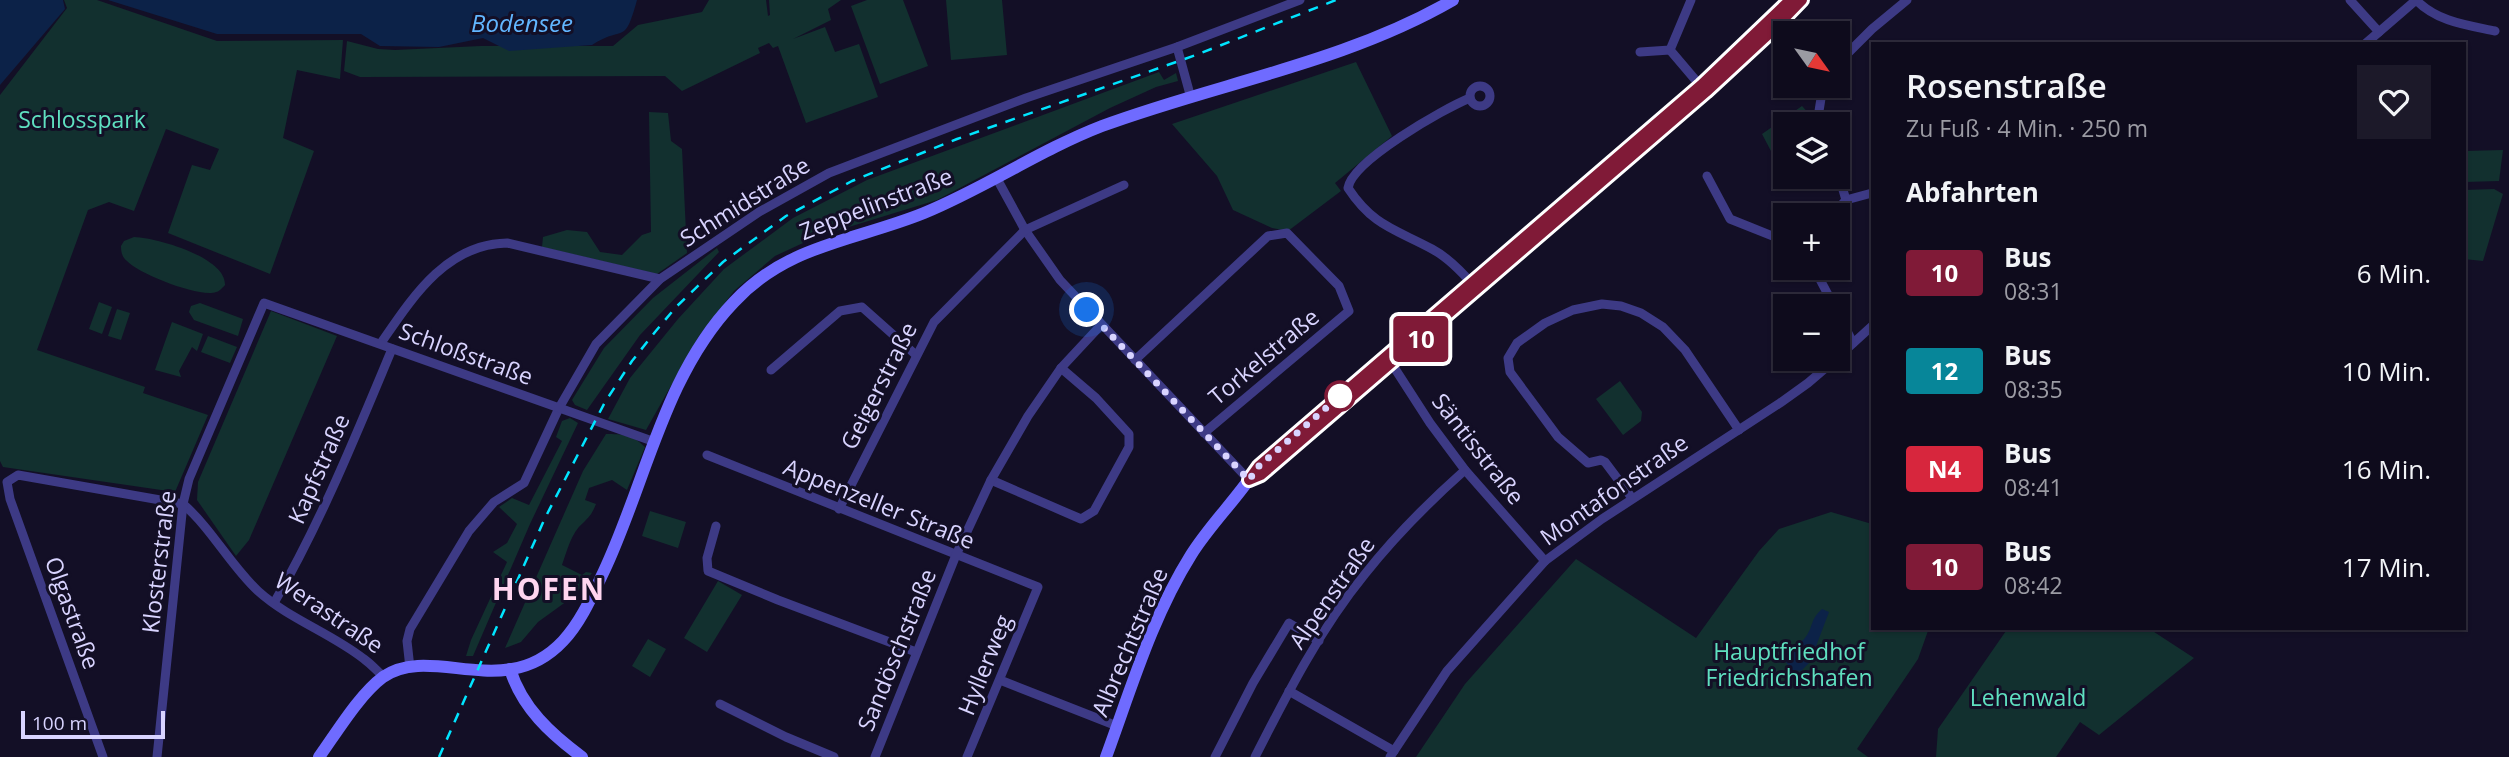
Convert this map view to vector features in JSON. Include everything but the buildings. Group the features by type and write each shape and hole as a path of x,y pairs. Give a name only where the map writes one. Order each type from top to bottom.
{"main road":[{"name":"Zeppelinstraße","path":"504,671 553,650 571,630 616,545 655,442 680,382 696,352 715,323 735,300 758,280 790,259 815,248 922,214 1099,127 1358,45 1453,0"},
{"name":"Albrechtstraße","path":"1704,89 1790,0"},
{"name":"Albrechtstraße","path":"1106,757 1161,609 1203,536 1249,480 1261,475 1389,360 1772,31 1802,0"},
{"name":"Werastraße","path":"384,677 410,668 504,671"},
{"path":"504,671 538,719 582,757"},
{"path":"319,757 366,694 384,677"}],"street":[{"name":"Schmidstraße","path":"410,668 407,641 410,629 469,531 495,502 524,483 559,408 596,344 660,279 759,212 829,173 1026,97 1177,47 1298,0"},
{"path":"1670,50 1690,0"},
{"path":"1850,51 1908,0"},
{"path":"2350,0 2379,32"},
{"path":"2366,42 2416,0 2442,20 2495,31"},
{"path":"1177,47 1191,99"},
{"path":"1640,52 1670,50"},
{"path":"1670,50 1704,89"},
{"path":"1470,98 1413,129 1385,148 1349,180 1348,188 1368,214 1400,235 1433,249 1451,261 1475,286"},
{"path":"1707,176 1730,219 1773,236"},
{"path":"996,177 1025,230 1060,280 1249,480"},
{"path":"1025,230 1124,185"},
{"path":"1843,189 1846,200"},
{"path":"1843,203 1871,193"},
{"name":"Geigerstraße","path":"839,509 934,322 1025,230"},
{"name":"Torkelstraße","path":"1135,360 1268,236 1287,233 1339,286 1349,311 1204,433"},
{"path":"381,343 426,281 467,253 492,243 508,243 660,279"},
{"name":"Schloßstraße","path":"264,303 655,442"},
{"name":"Klosterstraße","path":"157,757 183,504 189,479 264,303"},
{"path":"1632,498 1605,462 1601,460 1588,463 1558,438 1510,372 1508,358 1517,343 1545,323 1573,310 1602,304 1621,306 1641,313 1674,337 1739,430"},
{"path":"771,370 840,311 862,307 916,355"},
{"name":"Sandöschstraße","path":"875,757 956,555 991,480 1028,416 1061,368 1101,325"},
{"name":"Montafonstraße","path":"1850,346 1871,327"},
{"path":"1850,337 1853,343"},
{"name":"Kapfstraße","path":"274,603 323,509 392,349"},
{"name":"Säntisstraße","path":"1389,360 1465,470 1545,561"},
{"path":"991,480 1081,519 1094,511 1129,447 1129,434 1096,398 1061,368"},
{"name":"Montafonstraße","path":"1392,754 1447,671 1545,561 1632,498 1739,430 1822,371"},
{"name":"Appenzeller Straße","path":"707,455 1038,587"},
{"name":"Alpenstraße","path":"1255,757 1289,691 1363,576 1428,503 1465,470"},
{"name":"Olgastraße","path":"103,757 10,499 7,482 18,475 183,504"},
{"name":"Werastraße","path":"183,504 259,592 363,658 384,677"},
{"path":"716,526 707,558 708,571 916,652"},
{"name":"Hyllerweg","path":"967,757 1038,587"},
{"path":"1215,757 1253,683 1289,623 1319,641"},
{"path":"1000,680 1117,726"},
{"path":"1289,691 1392,754"},
{"path":"720,704 834,757"}],"green space":[{"name":"Schlosspark","path":"64,0 97,0 217,41 343,40 340,79 297,70 283,138 314,151 270,274 168,233 192,165 210,170 219,149 166,129 134,211 109,202 88,210 37,350 145,387 143,393 208,415 175,492 3,467 0,461 0,95 67,8"},
{"path":"709,0 766,0 768,16 769,0 841,0 828,9 831,20 793,39 825,27 835,52 859,44 878,97 806,123 778,46 773,48 769,43 758,48 760,53 682,91 665,76 360,77 344,71 347,41 378,49 395,50 481,46 613,46 638,25 702,12"},
{"path":"867,0 903,0 928,66 880,84 851,6"},
{"path":"946,0 1002,0 1007,55 951,60"},
{"path":"1356,62 1392,136 1335,183 1341,191 1288,231 1272,228 1233,210 1217,176 1172,124"},
{"path":"1159,72 1164,80 1176,73 1178,81 1156,87 1110,108 937,200 816,237 775,256 734,291 699,336 646,430 608,419 630,378 678,319 724,269 793,218 867,180"},
{"path":"1802,106 1807,112 1793,112"},
{"path":"649,112 668,113 671,141 682,149 687,253 657,274 542,247 543,237 567,230 587,232 600,252 622,255 642,235 651,232"},
{"path":"1773,126 1773,153 1772,153 1762,134"},
{"path":"2503,150 2499,181 2466,182 2466,151"},
{"path":"2494,189 2503,194 2483,261 2466,259 2466,190"},
{"path":"134,237 173,245 203,258 222,275 225,285 217,292 197,292 144,272 127,261 122,252 124,241"},
{"path":"717,248 719,252 640,335 587,410 575,405 572,400 604,348 653,298"},
{"path":"99,302 112,307 102,334 89,329"},
{"path":"200,303 243,319 238,336 194,320 189,312 191,306"},
{"path":"117,309 130,313 121,340 108,336"},
{"path":"271,311 337,336 249,540 236,556 197,500 198,482"},
{"path":"172,322 203,334 197,351 192,347 179,371 181,377 155,370"},
{"path":"208,336 237,347 230,363 201,352"},
{"path":"1620,381 1642,412 1641,421 1623,435 1596,399"},
{"path":"570,418 578,423 530,524 473,656 466,656 507,562 493,552 507,543 517,524 499,507 512,498 529,505 562,441 556,437 562,421"},
{"path":"606,434 627,436 645,447 627,490 612,480 589,488 585,500 596,504 591,515 572,537 562,565 582,575 586,572 592,573 574,596 538,622 521,642 505,648 583,471"},
{"path":"650,511 686,522 678,548 642,536"},
{"name":"Hauptfriedhof Friedrichshafen","path":"1831,512 1871,524 1871,630 1928,630 1918,659 1857,749 1868,757 1416,757 1465,684 1576,559 1696,638 1759,551 1779,529"},
{"path":"718,581 742,595 707,652 684,638"},
{"name":"Lehenwald","path":"2007,630 2151,630 2194,658 2099,735 2080,722 2056,757 1936,757 1938,729"},
{"path":"648,639 666,649 650,677 632,666"}],"water":[{"path":"0,0 63,0 65,9 0,85"},
{"name":"Bodensee","path":"108,0 637,0 626,29 592,45 509,51 483,38 439,47 380,46 361,34 217,34"},
{"path":"1822,609 1829,612 1810,662 1801,671 1792,670 1785,661 1786,656 1804,639"}],"railway":[{"path":"439,757 545,518 605,402 632,361 676,307 723,262 786,216 852,181 957,139 1196,55 1336,0"}],"bus line":[{"name":"10","path":"1790,0 1701,85 1259,466 1249,480 1261,475 1349,401 1706,92 1802,0"}],"district":[{"name":"HOFEN","path":"549,590"}],"route":[{"path":"1087,310 1249,480 1259,466 1340,396"}]}
